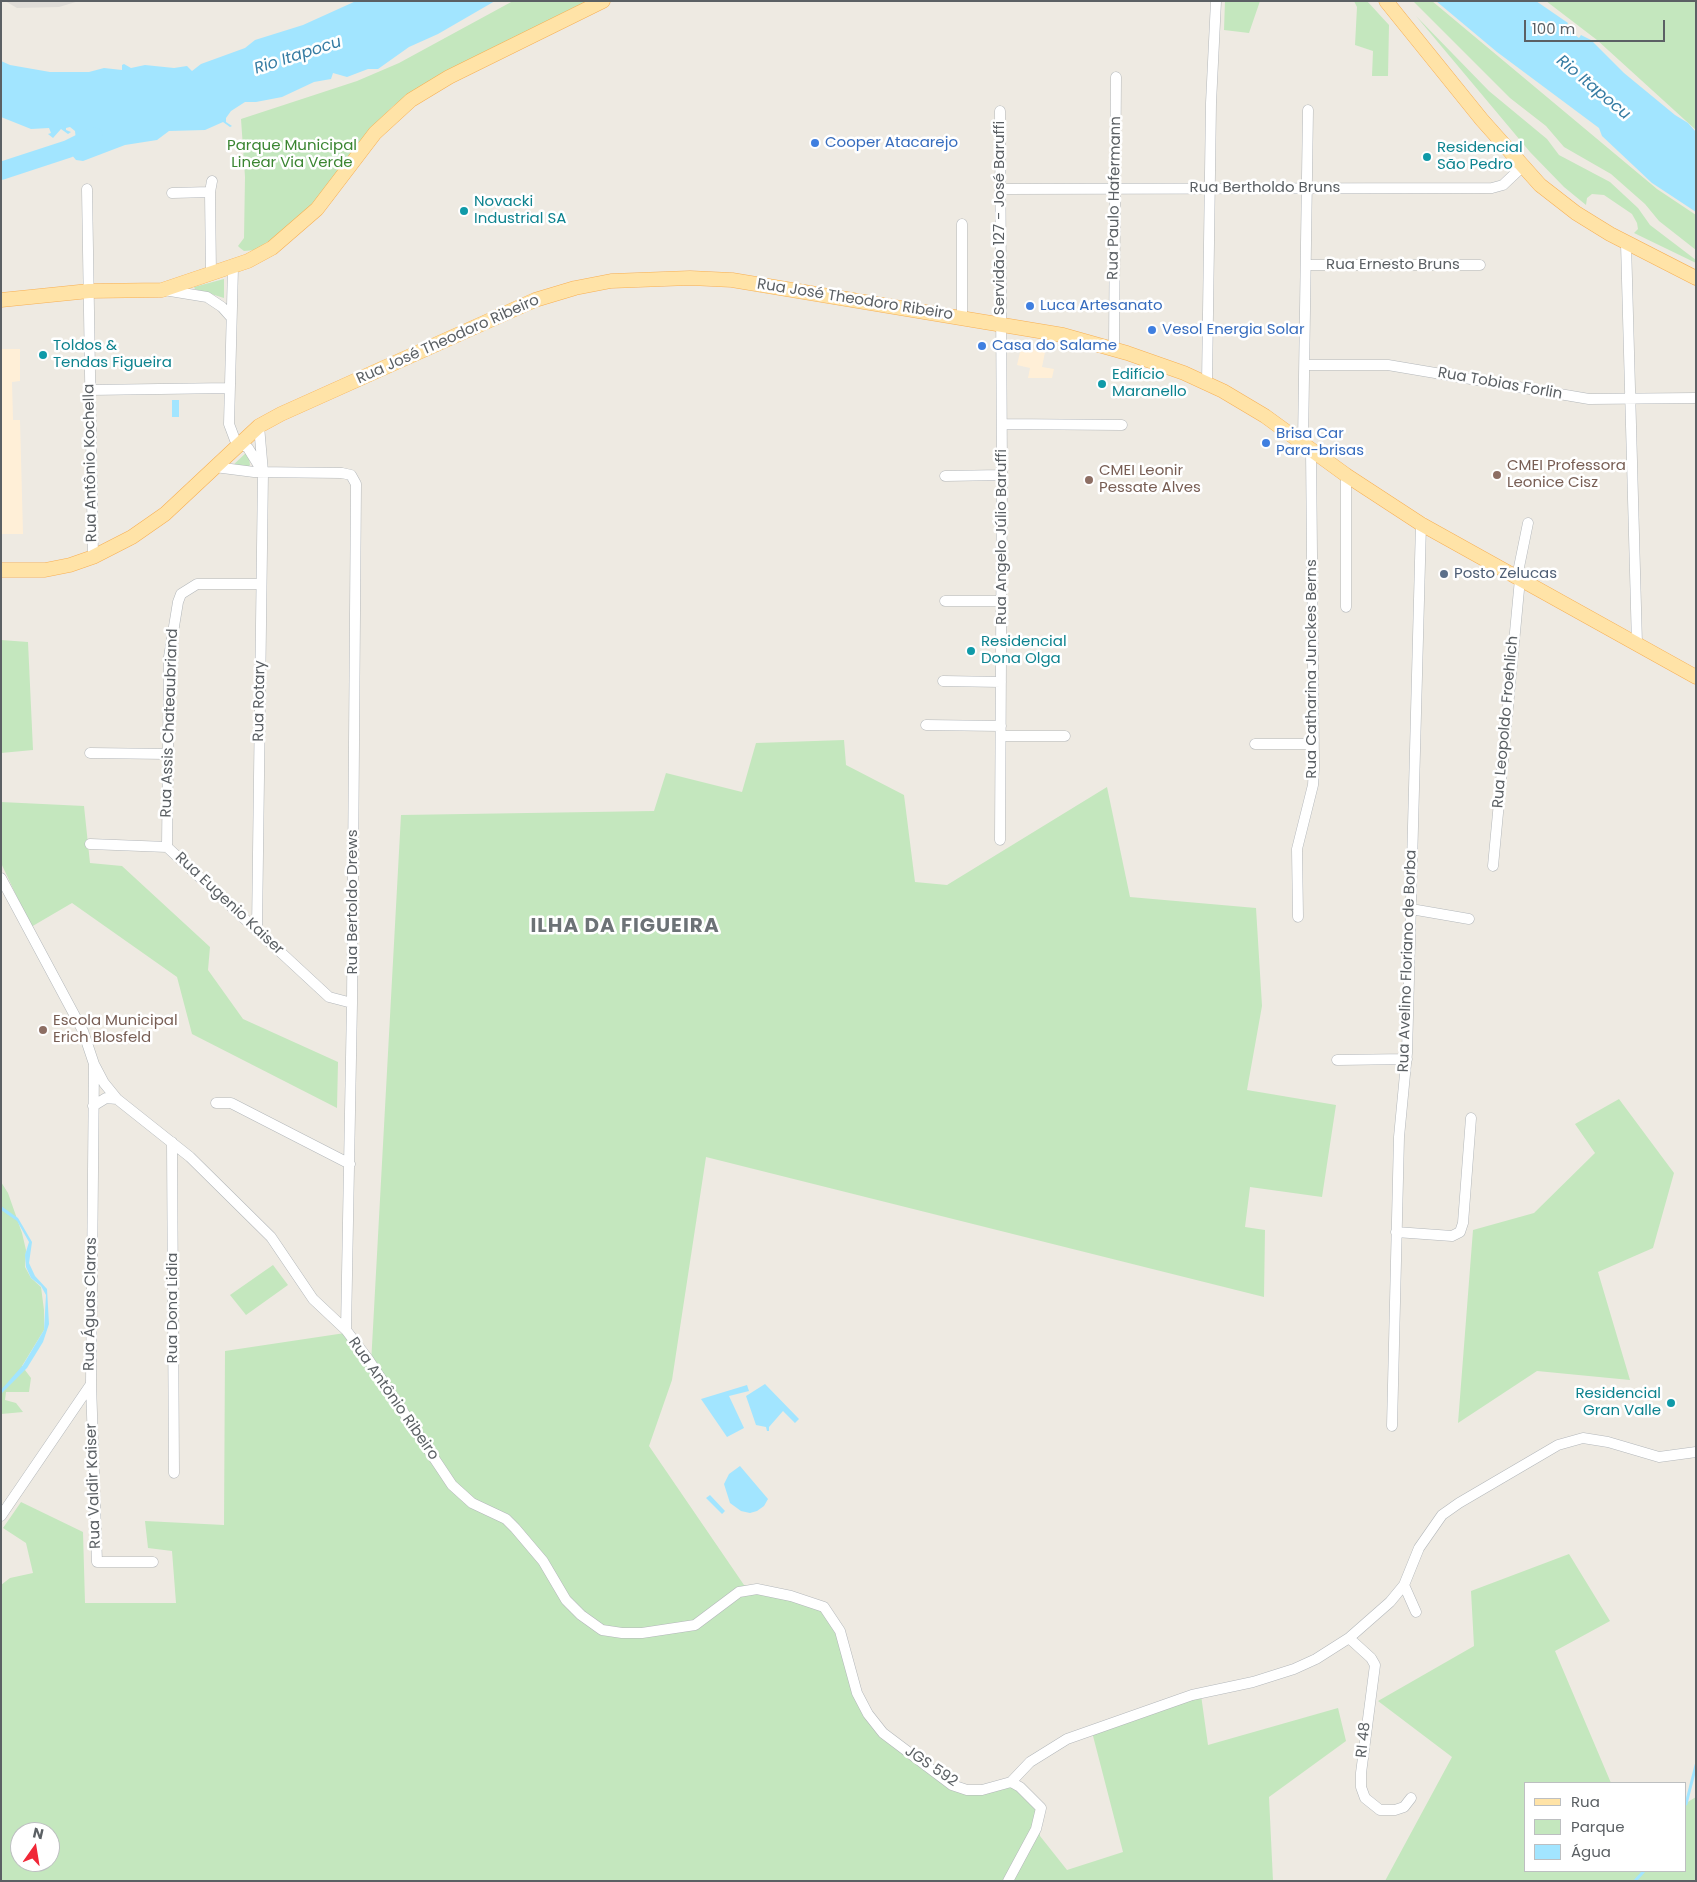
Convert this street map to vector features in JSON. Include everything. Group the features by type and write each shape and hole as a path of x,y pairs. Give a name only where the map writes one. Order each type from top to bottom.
{"main road":[{"path":"1,300 89,291 162,290 233,267 272,248 296,229 333,190 375,133 411,100 449,77 603,1"},
{"path":"1386,1 1522,167 1563,204 1626,243 1696,278"},
{"name":"Rua José Theodoro Ribeiro","path":"1,570 45,570 93,557 132,537 165,514 259,426 281,414 505,312 575,288 611,281 690,278 732,280 1063,335 1114,348 1207,383 1265,416 1346,475 1421,524 1696,677"}],"street":[{"path":"1207,383 1210,188 1216,1"},
{"name":"Rua Paulo Hafermann","path":"1114,348 1116,77"},
{"name":"Rua Catharina Junckes Berns","path":"1298,917 1297,849 1313,785 1305,365 1308,110"},
{"name":"Servidão 127 - José Baruffi","path":"1000,112 1001,324"},
{"name":"Rua Bertholdo Bruns","path":"1000,189 1492,188 1503,185 1522,167"},
{"path":"211,274 210,192 212,181"},
{"name":"Rua Antônio Kochella","path":"87,189 93,557"},
{"path":"172,192 210,192"},
{"path":"962,224 962,317"},
{"path":"1626,243 1637,644"},
{"name":"Rua Ernesto Bruns","path":"1306,266 1480,265"},
{"path":"233,267 230,316 229,424 231,433 239,444 248,448 263,472"},
{"path":"162,290 207,297 222,306 230,316"},
{"name":"Rua Angelo Júlio Baruffi","path":"1000,840 1002,601 1001,324"},
{"name":"Rua Tobias Forlin","path":"1305,365 1388,365 1589,399 1696,398"},
{"path":"90,390 229,388"},
{"path":"1002,424 1122,425"},
{"name":"Rua Rotary","path":"257,929 263,472 259,426"},
{"path":"215,467 263,472"},
{"name":"Rua Bertoldo Drews","path":"263,472 351,475 356,484 352,1003 346,1330"},
{"path":"945,476 1002,475"},
{"path":"1346,475 1346,608"},
{"name":"Rua Leopoldo Froehlich","path":"1493,866 1518,578 1528,522"},
{"name":"Rua Avelino Floriano de Borba","path":"1392,1426 1400,1117 1407,1059 1421,524"},
{"name":"Rua Assis Chateaubriand","path":"167,847 170,641 175,612 181,594 197,584 262,584"},
{"path":"945,601 1002,601"},
{"path":"943,682 1001,682"},
{"path":"926,725 1065,736"},
{"path":"1255,744 1313,744"},
{"path":"90,753 168,754"},
{"name":"Rua Eugenio Kaiser","path":"90,844 167,847 329,997 352,1003"},
{"name":"Rua Antônio Ribeiro","path":"2,882 83,1032 90,1047 94,1064 104,1083 117,1099 172,1142 230,1194 271,1237 313,1300 346,1330 368,1359 452,1484 472,1503 506,1519 515,1528 543,1561 566,1600 581,1615 602,1630 642,1633 695,1625 728,1599"},
{"path":"1411,910 1469,919"},
{"path":"1337,1060 1407,1059"},
{"name":"Rua Águas Claras","path":"1,1516 90,1384 94,1064"},
{"path":"93,1106 106,1098 117,1099"},
{"path":"216,1103 231,1103 350,1164"},
{"path":"1396,1232 1452,1236 1460,1232 1464,1223 1471,1118"},
{"name":"Rua Dona Lidia","path":"172,1142 174,1473"},
{"name":"Rua Valdir Kaiser","path":"90,1384 97,1562 153,1562"},
{"path":"1008,1881 1036,1829 1041,1808 1020,1787 1011,1782 1030,1762 1067,1739 1192,1695 1253,1682 1294,1669 1316,1659 1349,1638 1390,1602 1404,1585 1419,1548 1442,1516 1459,1503 1558,1444 1583,1438 1608,1442 1659,1457 1696,1452"},
{"path":"1404,1585 1416,1612"},
{"name":"JGS 592","path":"728,1599 739,1592 757,1589 791,1596 824,1607 840,1632 857,1693 868,1714 883,1733 952,1785 967,1790 982,1790 1011,1782"},
{"name":"RI 48","path":"1349,1638 1371,1658 1375,1665 1361,1773 1365,1798 1380,1810 1395,1810 1404,1807 1411,1798"}],"shaded area":[{"path":"5,1 79,1 59,7 17,8"},
{"path":"1021,348 1045,352 1042,367 1054,369 1052,378 1028,378 1030,368 1017,365"},
{"path":"1,349 20,349 20,381 12,382 13,420 20,420 23,534 1,534"}],"green space":[{"name":"Parque Municipal Linear Via Verde","path":"513,1 590,1 451,70 410,93 392,107 371,129 313,205 293,224 256,250 244,251 238,246 244,238 245,177 241,119 357,81 399,63"},
{"path":"1225,1 1260,1 1249,33 1224,30"},
{"path":"1354,1 1367,1 1389,25 1388,76 1372,76 1373,51 1355,45 1357,7"},
{"path":"1413,1 1432,1 1657,189 1696,215 1696,250 1659,221 1645,204 1611,174 1564,147 1546,126 1510,98"},
{"path":"1546,1 1696,1 1696,130 1597,40"},
{"path":"1416,16 1489,91 1547,139 1559,155 1610,182 1638,208 1650,225 1696,260 1696,263 1634,233 1638,229 1632,214 1604,195 1592,194 1587,198 1586,205 1564,187 1530,152"},
{"path":"224,279 224,298 195,289 194,287"},
{"path":"248,451 250,465 248,467 232,466"},
{"path":"1,640 28,642 33,750 1,753"},
{"path":"844,740 846,765 904,795 915,882 947,885 1107,787 1130,897 1256,908 1262,1006 1247,1090 1336,1105 1322,1197 1250,1187 1245,1227 1265,1230 1264,1297 706,1157 672,1380 649,1446 744,1585 777,1590 827,1610 878,1733 952,1788 1015,1782 1039,1807 1040,1836 1067,1870 1123,1852 1092,1732 1201,1695 1208,1745 1338,1708 1346,1741 1269,1797 1273,1881 1,1881 1,1585 10,1578 33,1573 26,1543 3,1528 21,1502 83,1532 85,1603 176,1603 172,1551 148,1548 145,1521 224,1525 225,1351 345,1333 371,1364 401,815 654,811 666,773 742,792 756,743"},
{"path":"1,802 84,806 90,863 122,866 210,947 208,970 243,1019 338,1062 337,1108 192,1034 177,977 72,903 31,927 1,863"},
{"path":"1619,1099 1674,1173 1653,1248 1598,1272 1630,1380 1537,1371 1458,1423 1473,1230 1534,1213 1595,1153 1575,1124"},
{"path":"1,1182 8,1193 22,1233 26,1250 25,1267 31,1278 41,1287 44,1330 22,1366 31,1378 29,1392 6,1392 5,1400 16,1403 23,1412 1,1414"},
{"path":"273,1265 288,1285 246,1315 230,1295"},
{"path":"1569,1554 1610,1621 1555,1651 1611,1782 1524,1782 1524,1872 1687,1872 1687,1802 1696,1797 1696,1881 1385,1881 1452,1757 1378,1701 1474,1646 1471,1591"}],"water":[{"path":"356,1 495,1 438,34 409,47 378,69 368,69 347,77 333,73 331,79 314,82 282,97 245,102 231,111 226,118 226,122 232,126 230,127 223,122 205,130 169,131 157,140 125,145 83,161 76,160 71,154 76,140 75,131 70,127 66,128 66,130 71,132 68,134 61,129 53,138 48,134 51,133 49,128 31,129 1,117 1,61 10,65 50,72 89,72 104,68 122,70 122,65 124,64 131,68 145,65 174,68 187,66 192,71 201,64 245,48 255,40 303,25"},
{"path":"1436,1 1536,1 1568,23 1565,28 1567,32 1570,31 1579,38 1581,35 1591,40 1624,73 1675,115 1688,123 1696,132 1696,212 1652,183 1602,136 1599,128 1497,52"},
{"path":"172,400 179,400 179,417 172,417"},
{"path":"1,1206 18,1218 32,1242 29,1263 35,1276 47,1289 49,1324 43,1342 27,1368 1,1394 1,1390 23,1365 44,1330 46,1295 41,1286 31,1278 26,1267 25,1255 29,1242 17,1221 1,1210"},
{"path":"765,1384 799,1419 795,1423 783,1411 769,1427 769,1431 767,1431 766,1427 756,1425 746,1396"},
{"path":"747,1385 749,1391 729,1396 744,1428 727,1437 701,1399"},
{"path":"740,1466 768,1499 764,1506 757,1511 750,1513 741,1511 730,1503 724,1484 729,1474"},
{"path":"710,1495 725,1511 722,1514 706,1498"}],"waterway":[{"name":"Rio Itapocu","path":"1,171 68,149 94,136"},
{"path":"1687,1800 1696,1765"},
{"path":"1635,1881 1643,1872"}],"place":[{"name":"Cooper Atacarejo","path":"815,143"},
{"name":"Residencial São Pedro","path":"1427,157"},
{"name":"Novacki Industrial SA","path":"464,211"},
{"name":"Luca Artesanato","path":"1030,306"},
{"name":"Vesol Energia Solar","path":"1152,330"},
{"name":"Casa do Salame","path":"982,346"},
{"name":"Toldos & Tendas Figueira","path":"43,355"},
{"name":"Edifício Maranello","path":"1102,384"},
{"name":"Brisa Car Para-brisas","path":"1266,443"},
{"name":"CMEI Professora Leonice Cisz","path":"1497,475"},
{"name":"CMEI Leonir Pessate Alves","path":"1089,480"},
{"name":"Posto Zelucas","path":"1444,574"},
{"name":"Residencial Dona Olga","path":"971,651"},
{"name":"Escola Municipal Erich Blosfeld","path":"43,1030"},
{"name":"Residencial Gran Valle","path":"1671,1403"}],"district":[{"name":"ILHA DA FIGUEIRA","path":"625,927"}]}
